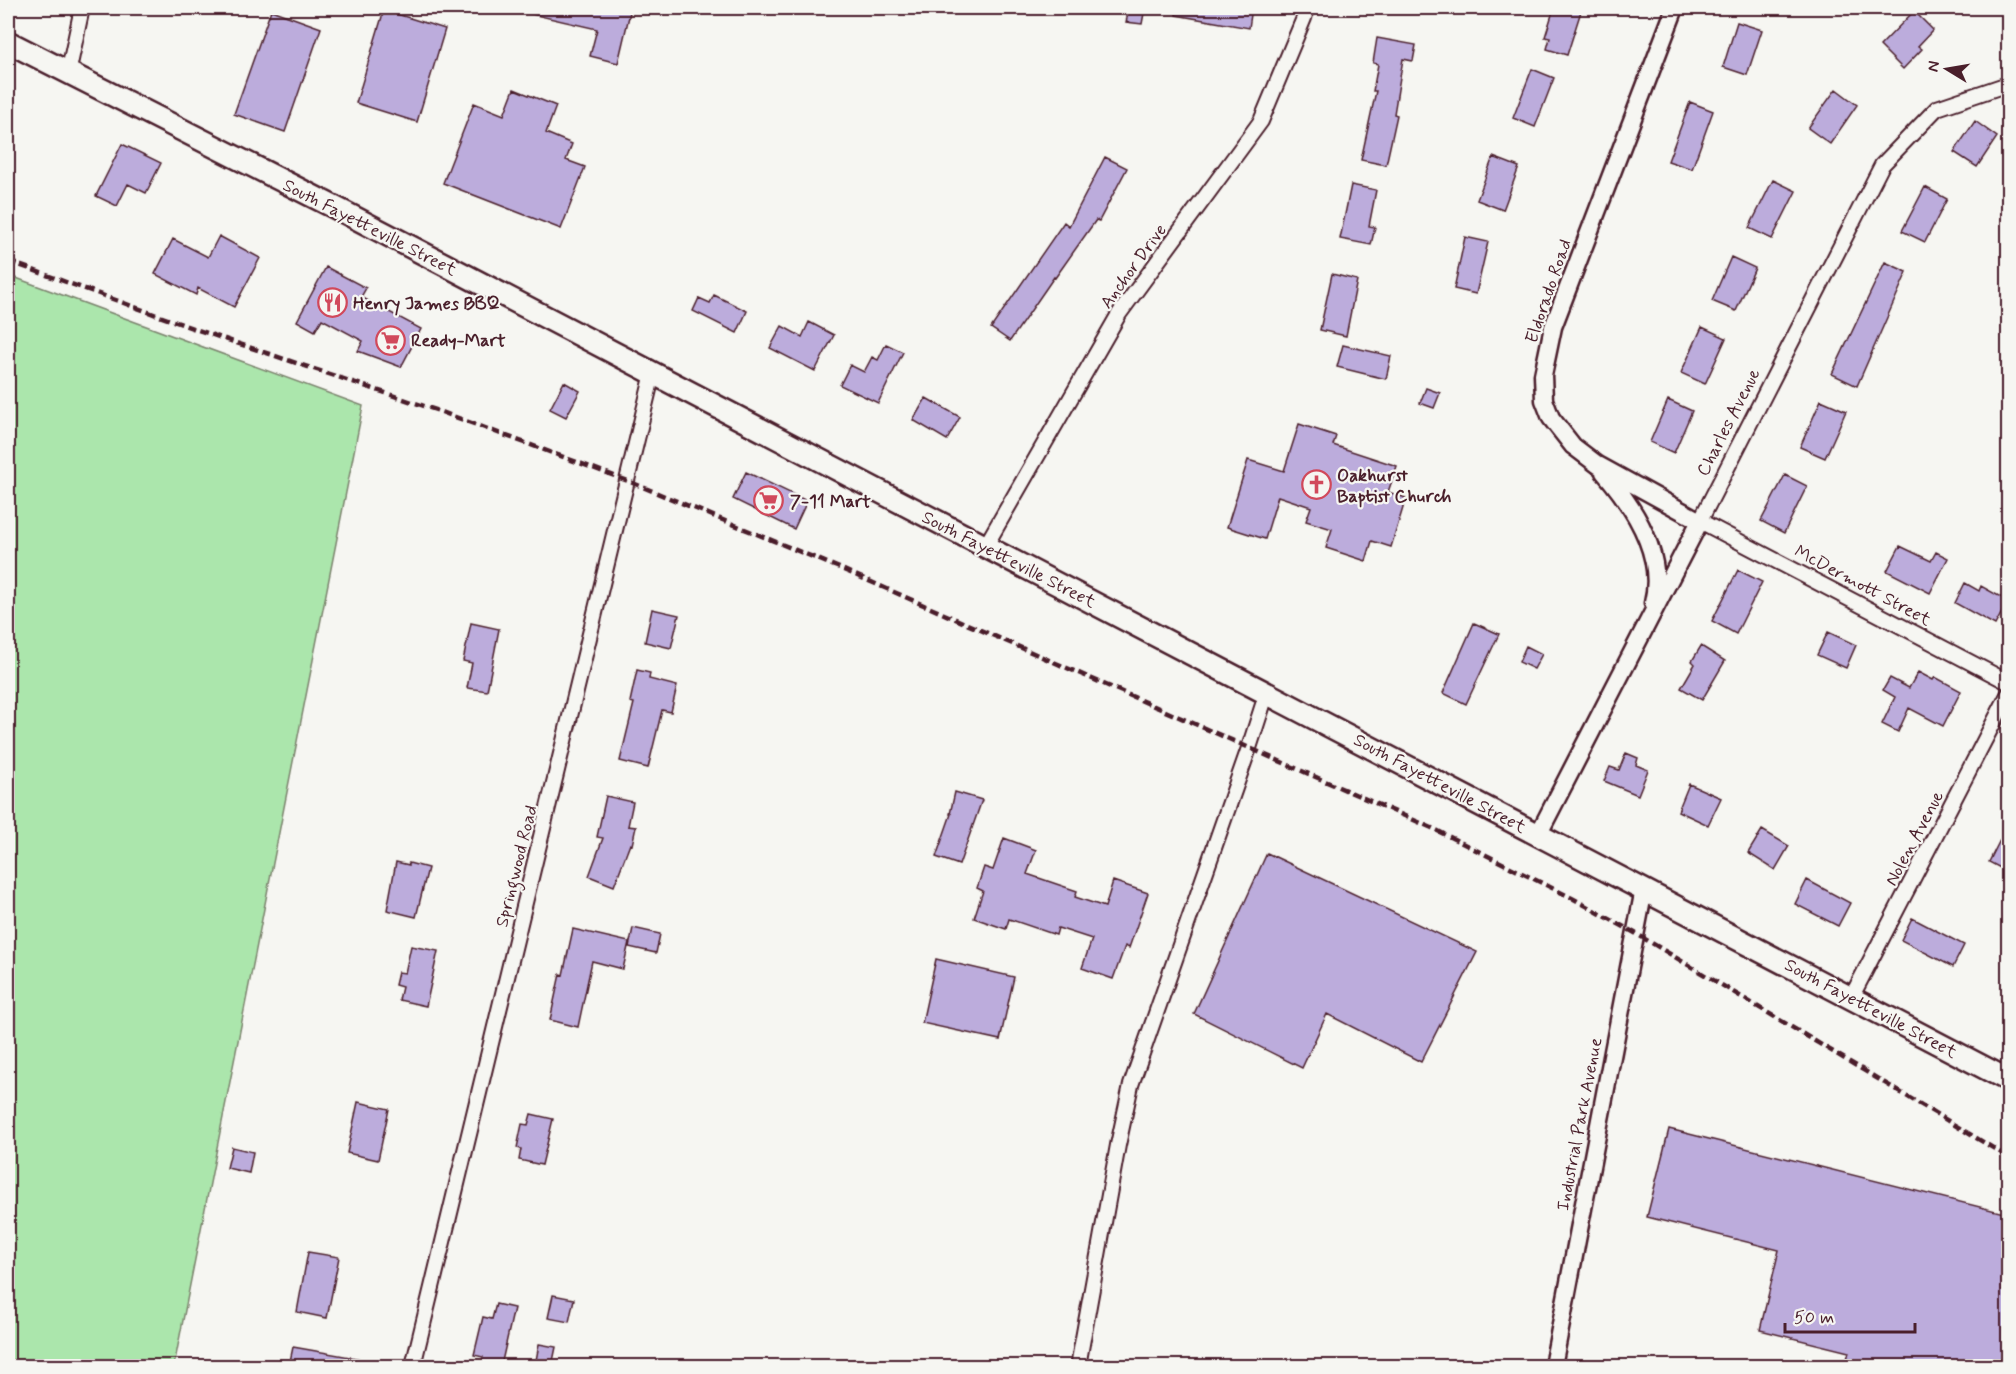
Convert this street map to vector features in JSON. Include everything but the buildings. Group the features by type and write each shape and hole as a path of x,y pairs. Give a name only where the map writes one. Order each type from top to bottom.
{"main road":[{"name":"South Fayetteville Street","path":"8,42 342,211 2008,1080"}],"street":[{"path":"68,74 82,8"},
{"name":"Anchor Drive","path":"985,547 1119,314 1261,121 1304,18 1306,8"},
{"name":"Eldorado Road","path":"1675,8 1553,327 1543,375 1544,400 1551,418 1573,446 1598,465 1700,521"},
{"name":"Charles Avenue","path":"1538,835 1882,165 1937,108 2008,84"},
{"name":"Springwood Road","path":"412,1366 653,373"},
{"path":"1598,465 1623,494 1643,529 1654,567 1656,591 1649,621"},
{"name":"McDermott Street","path":"1700,521 2008,682"},
{"path":"1078,1366 1131,1085 1267,692"},
{"name":"Nolen Avenue","path":"1851,998 2008,695"},
{"name":"Industrial Park Avenue","path":"1553,1366 1644,889"}],"green space":[{"path":"8,275 363,406 174,1366 8,1366"}],"railway":[{"path":"8,261 198,330 439,411 628,481 837,567 1432,828 1572,898 1635,933 2008,1157"}],"place":[{"name":"Henry James BBQ","path":"332,303"},
{"name":"Ready-Mart","path":"390,340"},
{"name":"Oakhurst Baptist Church","path":"1316,485"},
{"name":"7-11 Mart","path":"769,501"}]}
